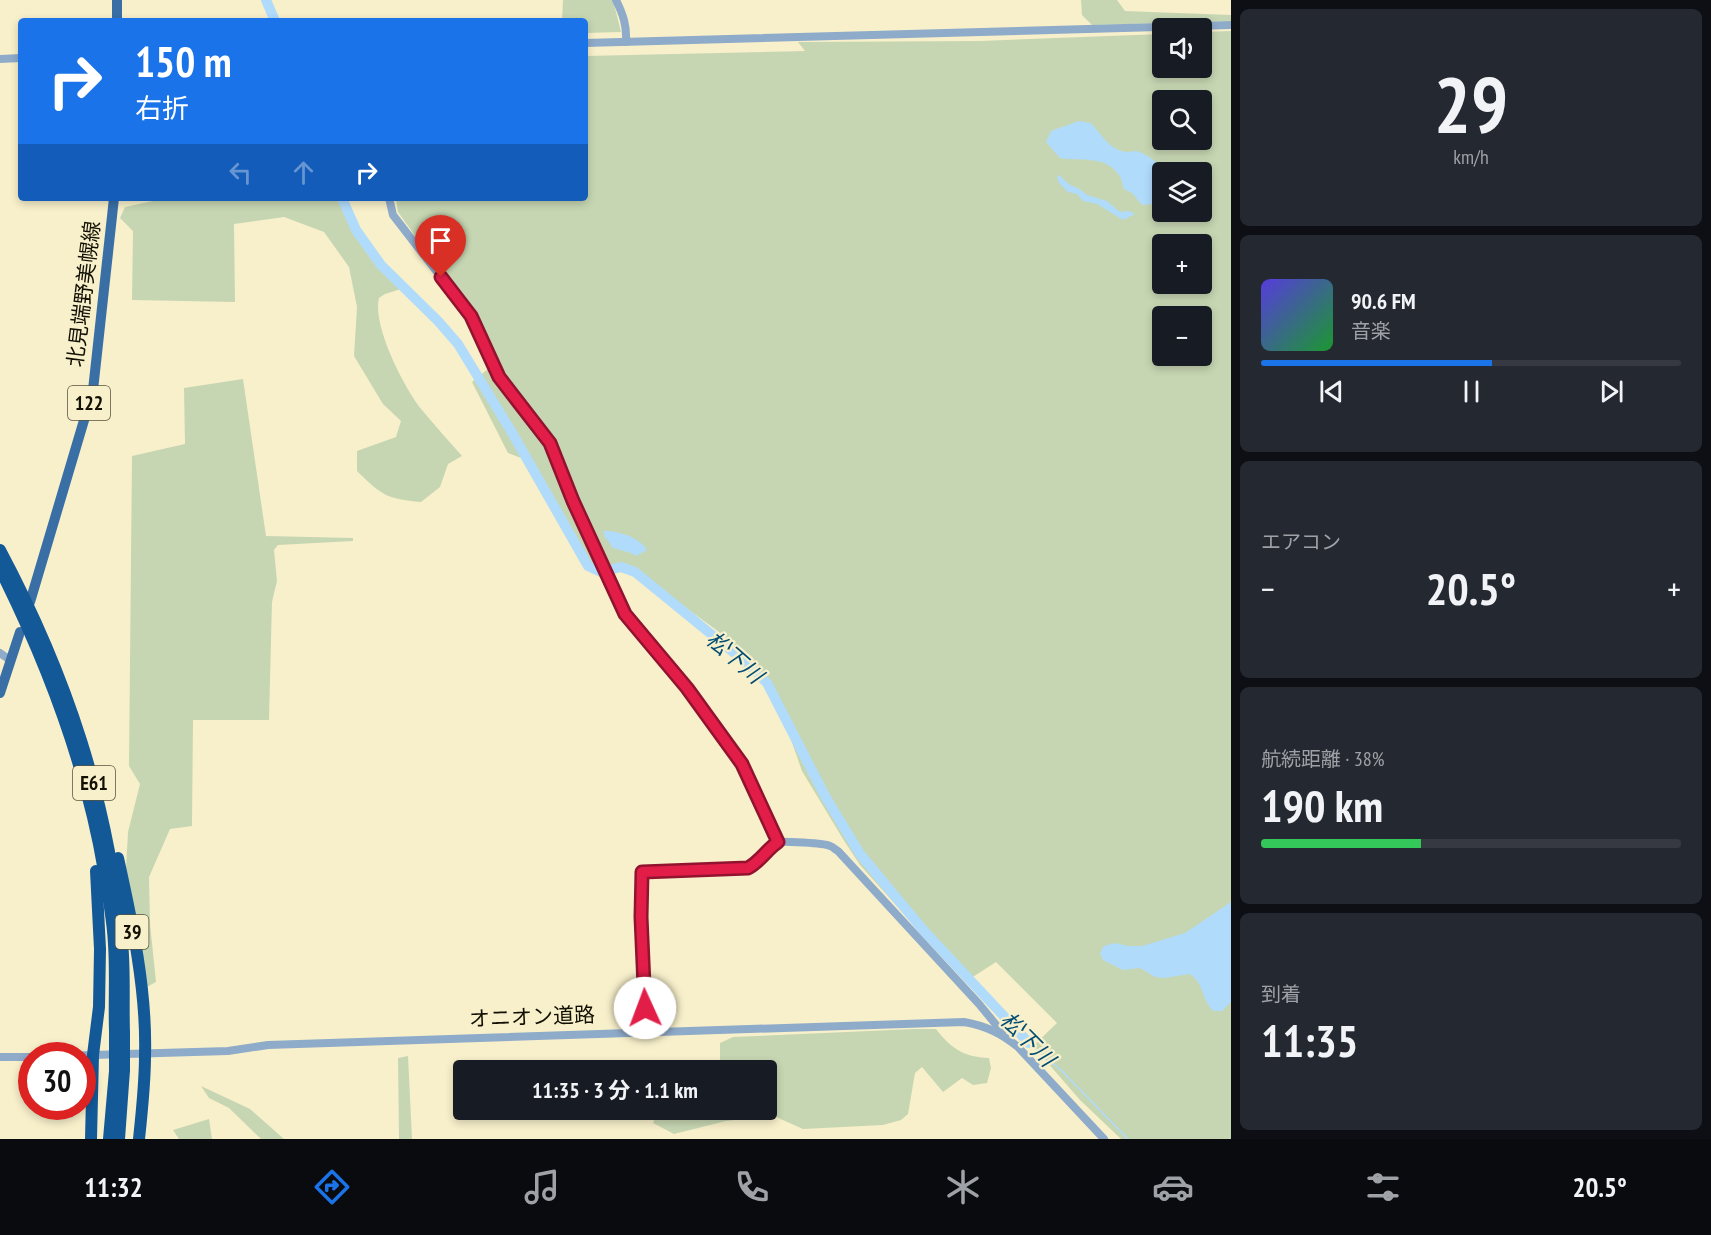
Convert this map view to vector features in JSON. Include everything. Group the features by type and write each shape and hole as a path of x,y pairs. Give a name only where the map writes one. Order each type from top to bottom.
{"highway":[{"name":"E61","path":"0,550 41,630 63,684 101,808 123,945 119,1139"},
{"name":"E61","path":"0,569 36,644 75,749 89,797 106,882 114,943 120,1032"},
{"name":"39","path":"79,731 106,807 136,955 146,1054 139,1139"},
{"name":"39","path":"89,797 98,886 100,949 99,1007 95,1042"},
{"name":"E61","path":"110,1139 119,1070"},
{"name":"39","path":"91,1120 91,1139"}],"main road":[{"path":"117,0 117,18"},
{"name":"北見端野美幌線","path":"30,602 93,390 114,201"},
{"path":"0,693 20,633"}],"street":[{"path":"616,0 623,13 627,29 626,42"},
{"path":"588,43 1231,25"},
{"path":"0,59 18,58"},
{"path":"390,201 393,215 471,316 499,377 550,443 625,614 687,688 742,764 778,842"},
{"path":"0,653 10,660"},
{"path":"646,1031 641,917 642,872 748,868 757,863 771,846 778,842 822,843 838,851 979,1004 1006,1037"},
{"name":"オニオン道路","path":"96,1055 228,1051 268,1045 964,1022 981,1025 1006,1037 1018,1047 1104,1139"},
{"path":"0,1057 18,1057"}],"green space":[{"path":"563,0 613,0 621,32 588,33 588,18 562,18"},
{"path":"1081,0 1117,0 1125,11 1231,15 1231,21 1212,22 1212,18 1152,18 1152,23 1092,25 1082,15"},
{"path":"1231,31 1231,1139 1121,1139 1080,1100 1033,1046 1057,1023 996,962 965,982 860,865 802,771 770,680 719,632 625,563 596,575 582,565 521,458 508,453 472,382 494,364 461,300 398,212 396,201 588,201 588,56 805,51 798,42 980,41 1152,34 1152,78 1212,78 1212,32"},
{"path":"153,201 345,201 348,216 401,289 379,298 380,324 391,356 415,400 462,456 448,464 440,487 421,502 400,499 379,491 357,471 357,451 396,437 401,421 383,404 354,356 357,307 349,267 324,232 284,217 234,224 235,302 132,300 133,231 120,218 125,207"},
{"path":"243,379 266,536 353,538 353,541 278,545 274,550 277,581 272,602 269,720 193,720 192,826 170,829 149,877 150,924 156,982 145,988 126,869 128,832 140,784 129,766 132,456 185,444 184,388"},
{"path":"936,1029 958,1050 972,1056 989,1058 991,1068 987,1083 973,1085 962,1078 943,1092 922,1067 915,1073 908,1114 901,1120 883,1125 803,1129 777,1117 777,1060 720,1060 720,1043 733,1037"},
{"path":"408,1056 412,1139 399,1139 398,1058"},
{"path":"201,1086 250,1109 284,1139 261,1139 229,1108 209,1098"},
{"path":"209,1119 212,1139 179,1139 173,1130"},
{"path":"654,1120 734,1120 674,1134 653,1123"}],"water":[{"path":"1079,121 1091,123 1113,147 1126,152 1136,151 1153,160 1155,162 1152,162 1152,204 1142,205 1132,193 1124,189 1119,175 1106,164 1099,161 1060,158 1046,142 1051,131"},
{"path":"1059,175 1070,185 1087,195 1107,201 1120,212 1129,211 1135,214 1123,220 1097,204 1083,201 1077,194 1068,192 1059,183 1057,177"},
{"path":"603,531 628,536 640,542 647,550 636,556 613,548"},
{"path":"1231,902 1231,1002 1222,1011 1213,1011 1197,981 1189,974 1165,978 1155,977 1140,968 1123,970 1103,960 1100,953 1104,946 1115,943 1142,946 1185,933"}],"waterway":[{"name":"松下川","path":"266,0 274,18"},
{"name":"松下川","path":"343,201 356,230 381,265 458,344 588,566 601,572 621,567 635,572 744,661 767,683 825,796 860,854 924,931 1029,1043"},
{"name":"松下川","path":"1029,1043 1061,1070 1128,1139"}],"route":[{"path":"441,277 471,316 499,377 550,443 573,501 625,614 687,688 742,764 778,842 771,846 757,863 748,868 642,872 641,917 645,1008"}]}
